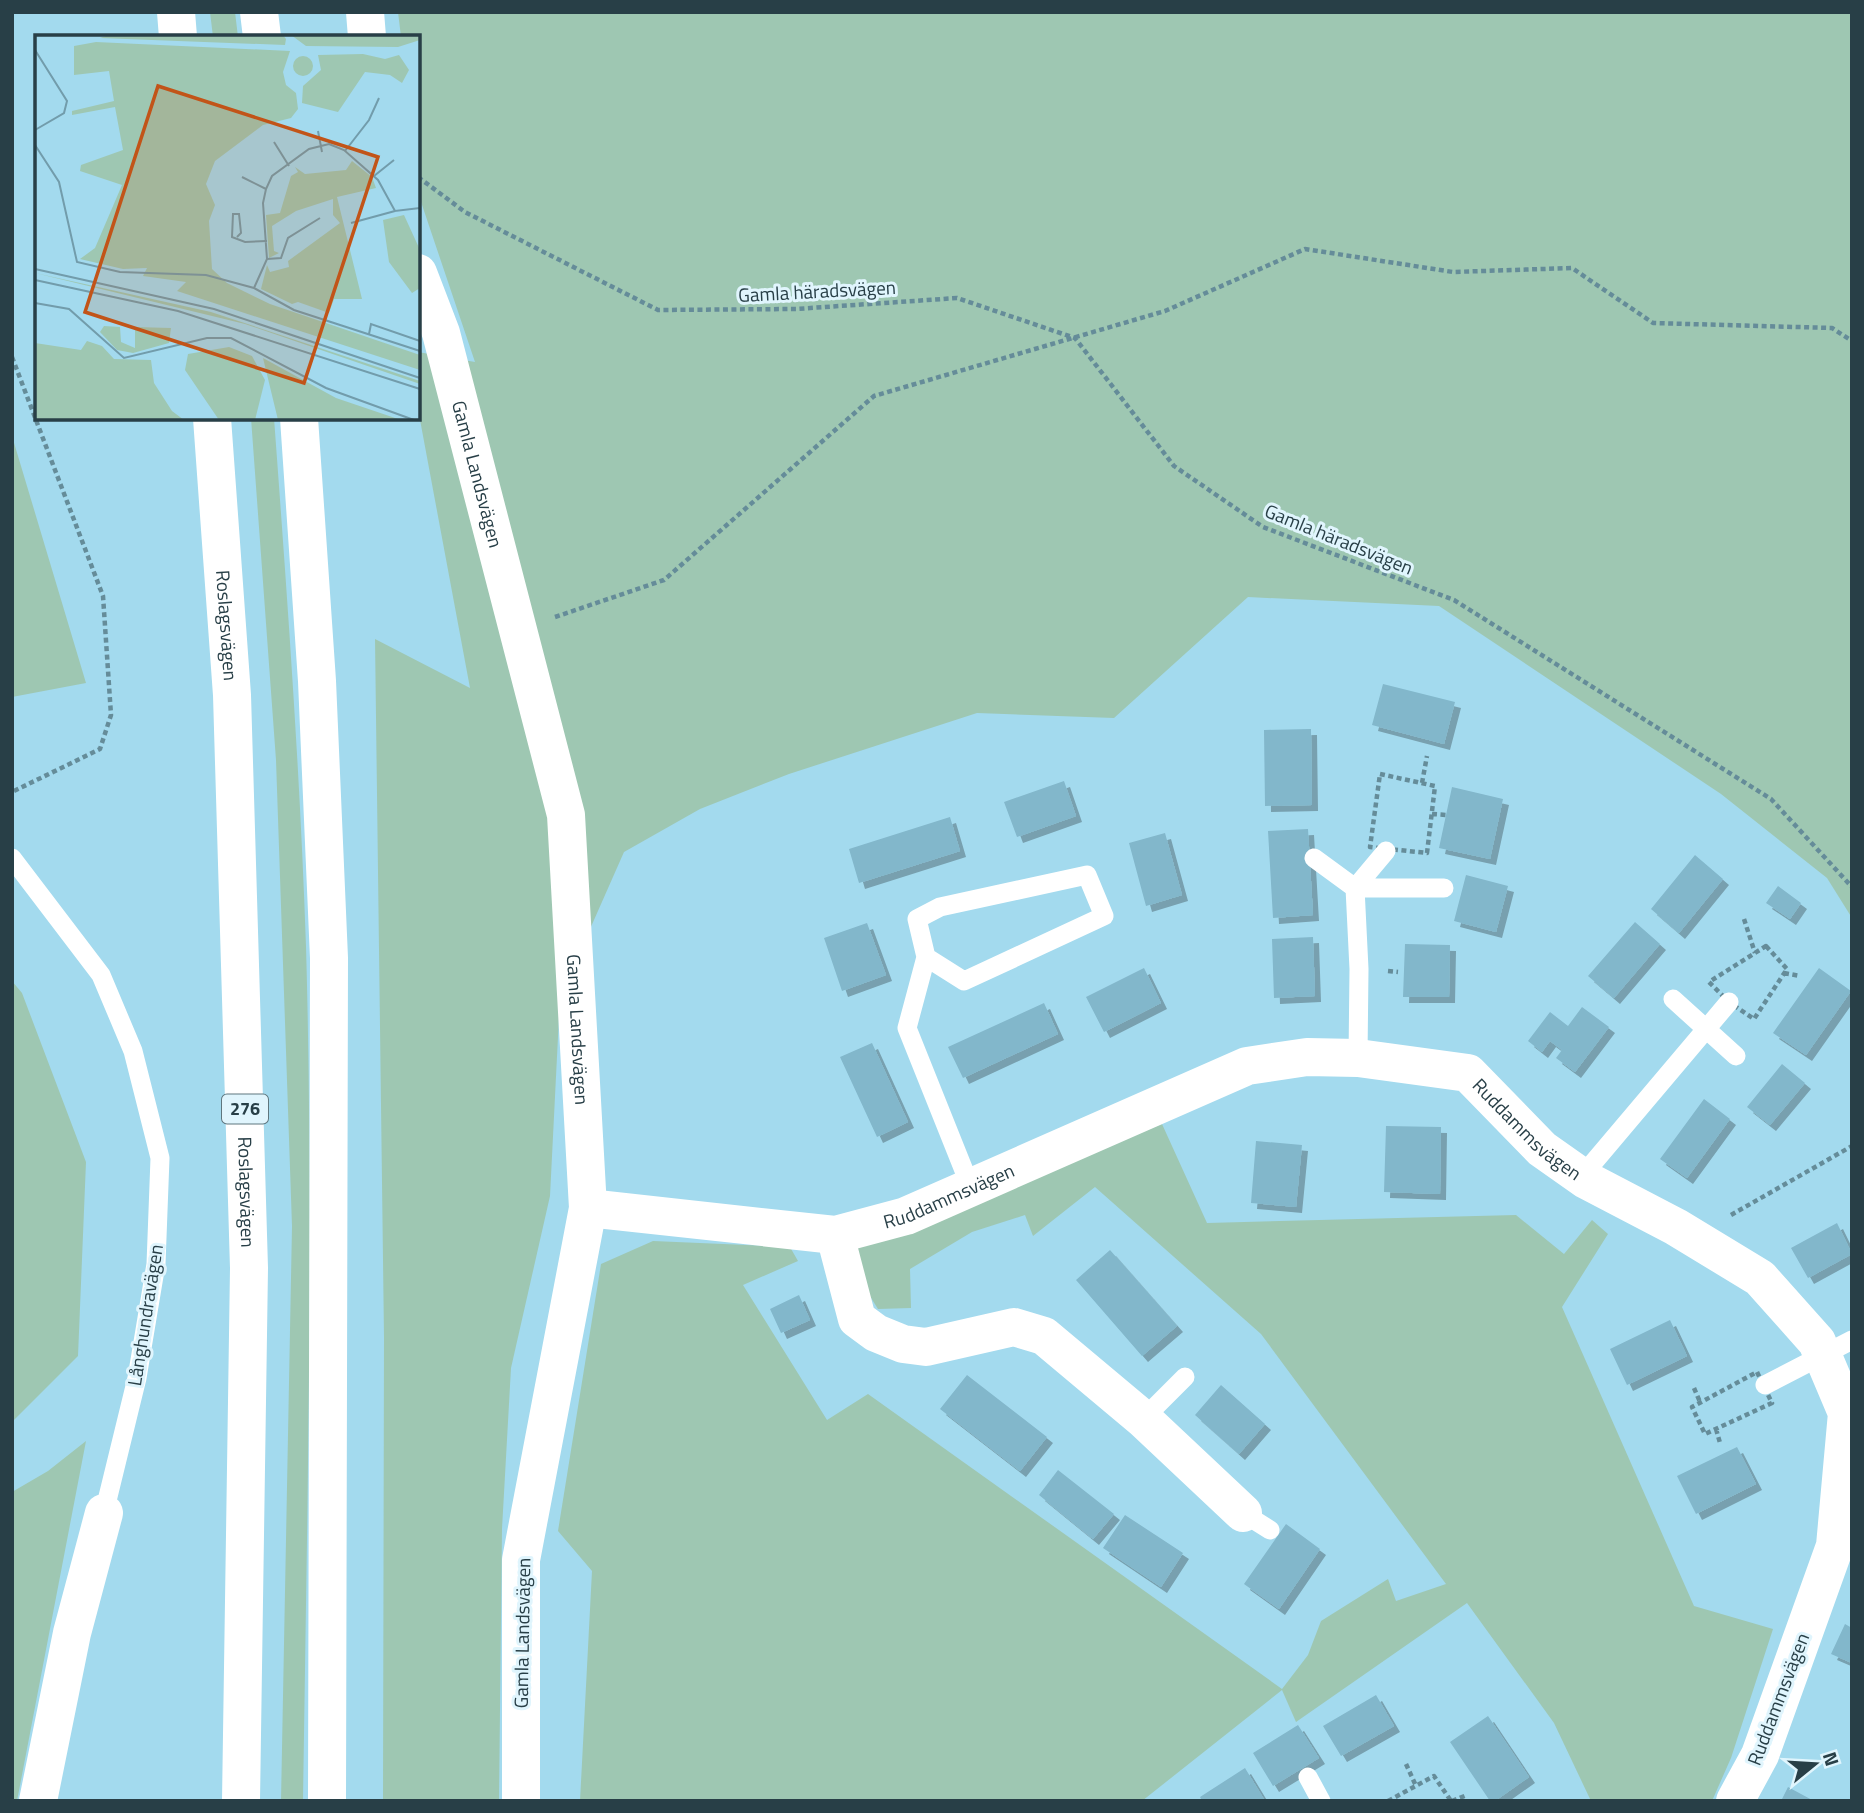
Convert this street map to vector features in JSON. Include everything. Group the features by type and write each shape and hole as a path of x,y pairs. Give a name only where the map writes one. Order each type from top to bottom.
{"street":[{"path":"176,12 178,35"},
{"path":"259,12 262,35"},
{"path":"365,12 367,35"},
{"name":"Gamla Landsvägen","path":"420,278 441,333 566,815 588,1208 521,1560 521,1801"},
{"name":"Roslagsvägen","path":"212,420 232,695 249,1268 241,1801"},
{"path":"299,420 317,681 329,958 327,1801"},
{"name":"Ruddammsvägen","path":"588,1208 835,1235 906,1216 1247,1066 1307,1057 1358,1058 1468,1073 1542,1149 1582,1177 1760,1278 1817,1342 1837,1348 1847,1413 1841,1559 1760,1755 1735,1801"},
{"path":"835,1235 857,1319 876,1333 902,1344 926,1347 1014,1327 1044,1336 1143,1419 1257,1522"},
{"name":"Långhundravägen","path":"38,1801 72,1633 104,1513"}],"lane":[{"path":"1358,1058 1355,888 1378,849"},
{"name":"Långhundravägen","path":"12,858 101,975 133,1051 160,1158 156,1264 137,1378 104,1513"},
{"path":"1314,858 1355,888 1444,888"},
{"path":"926,957 964,981 1104,916 1087,875 940,907 917,919 926,957 907,1028 971,1188"},
{"path":"1673,999 1736,1056"},
{"path":"1582,1177 1729,1002"},
{"path":"1765,1385 1837,1348"},
{"path":"1143,1419 1185,1377"},
{"path":"1308,1777 1321,1801"}],"path":[{"name":"Gamla häradsvägen","path":"420,178 465,212 658,310 796,309 957,298 1075,338 1174,466 1263,527 1454,600 1771,799 1852,887"},
{"path":"518,630 664,580 874,396 1165,311 1305,249 1453,272 1572,268 1653,323 1832,328 1852,341"},
{"path":"12,357 35,417"},
{"path":"12,792 100,749 111,715 103,596 36,420"},
{"path":"1422,783 1427,755"},
{"path":"1378,849 1380,774 1435,786 1427,853"},
{"path":"1432,814 1446,816"},
{"path":"1744,919 1755,953"},
{"path":"1784,973 1800,976"},
{"path":"1703,1244 1736,1210 1852,1146"},
{"path":"1757,1372 1772,1403 1705,1434 1692,1407 1700,1402 1757,1372"},
{"path":"1694,1388 1700,1402"},
{"path":"1716,1429 1720,1443"},
{"path":"1406,1764 1416,1786"},
{"path":"1388,1801 1434,1776 1451,1801 1467,1795"}],"green space":[{"path":"210,12 235,12 238,35 213,35"},
{"path":"398,12 1852,12 1852,918 1827,878 1721,794 1439,606 1248,597 1114,718 977,713 789,774 700,809 624,852 560,997 550,1196 511,1368 502,1529 499,1801 383,1801 384,1337 375,639 470,688 420,420 420,352 475,362 420,199 420,35 401,35"},
{"path":"251,420 274,420 297,748 306,946 310,1267 303,1801 281,1801 292,1226 276,760"},
{"path":"12,436 86,683 12,697"},
{"path":"12,981 22,993 86,1162 78,1356 12,1422"},
{"path":"1162,1124 1207,1223 1516,1215 1564,1254 1592,1220 1608,1234 1562,1307 1694,1606 1773,1629 1731,1758 1712,1801 1591,1801 1554,1723 1467,1603 1296,1722 1282,1690 1142,1801 580,1801 592,1571 558,1531 601,1264 653,1241 790,1247 798,1261 743,1285 827,1420 868,1394 1282,1689 1308,1655 1321,1621 1388,1579 1396,1601 1446,1584 1261,1334 1095,1187 1033,1236 1025,1215 972,1232 910,1269 911,1308 878,1309 858,1277 849,1245"},
{"path":"86,1441 17,1801 12,1801 12,1492 48,1471"}],"building":[{"path":"1383,684 1455,702 1444,744 1372,725"},
{"path":"1311,729 1312,805 1265,806 1264,730"},
{"path":"1064,781 1076,816 1017,837 1004,802"},
{"path":"1452,787 1503,799 1490,859 1439,848"},
{"path":"950,817 960,851 859,883 849,849"},
{"path":"1308,829 1313,915 1273,918 1268,831"},
{"path":"1165,833 1182,895 1146,906 1129,843"},
{"path":"1695,855 1723,879 1679,933 1651,909"},
{"path":"1466,875 1508,886 1496,932 1454,921"},
{"path":"1778,886 1801,903 1790,919 1766,903"},
{"path":"1635,922 1660,944 1614,998 1588,976"},
{"path":"867,923 886,975 842,991 824,938"},
{"path":"1313,937 1315,996 1274,998 1272,939"},
{"path":"1405,944 1450,945 1449,997 1403,997"},
{"path":"1144,968 1161,1003 1104,1032 1086,997"},
{"path":"1819,968 1851,991 1806,1055 1773,1033"},
{"path":"1044,1003 1058,1034 963,1078 948,1047"},
{"path":"1582,1007 1609,1027 1575,1072 1556,1058 1562,1050 1550,1041 1542,1052 1528,1041 1550,1012 1568,1026"},
{"path":"872,1043 908,1122 877,1137 840,1057"},
{"path":"1782,1064 1805,1083 1770,1125 1747,1107"},
{"path":"1704,1099 1730,1119 1687,1178 1660,1159"},
{"path":"1386,1126 1441,1127 1440,1194 1384,1192"},
{"path":"1256,1141 1302,1145 1296,1207 1251,1203"},
{"path":"1837,1223 1852,1254 1808,1278 1791,1248"},
{"path":"1110,1250 1177,1326 1142,1356 1076,1280"},
{"path":"799,1295 810,1320 781,1333 770,1309"},
{"path":"1670,1320 1687,1356 1627,1385 1610,1349"},
{"path":"967,1375 1047,1437 1020,1471 940,1409"},
{"path":"1221,1385 1265,1424 1239,1454 1195,1415"},
{"path":"1737,1447 1756,1484 1696,1514 1677,1476"},
{"path":"1058,1470 1114,1514 1093,1539 1039,1495"},
{"path":"1125,1515 1183,1553 1161,1587 1103,1548"},
{"path":"1286,1524 1320,1549 1279,1609 1244,1584"},
{"path":"1845,1624 1852,1628 1852,1663 1831,1654"},
{"path":"1376,1695 1394,1726 1341,1756 1323,1726"},
{"path":"1488,1716 1529,1777 1495,1801 1490,1801 1450,1742"},
{"path":"1298,1725 1319,1758 1273,1786 1253,1753"},
{"path":"1245,1768 1265,1801 1202,1801 1200,1797"},
{"path":"1788,1787 1814,1801 1781,1801"}]}
